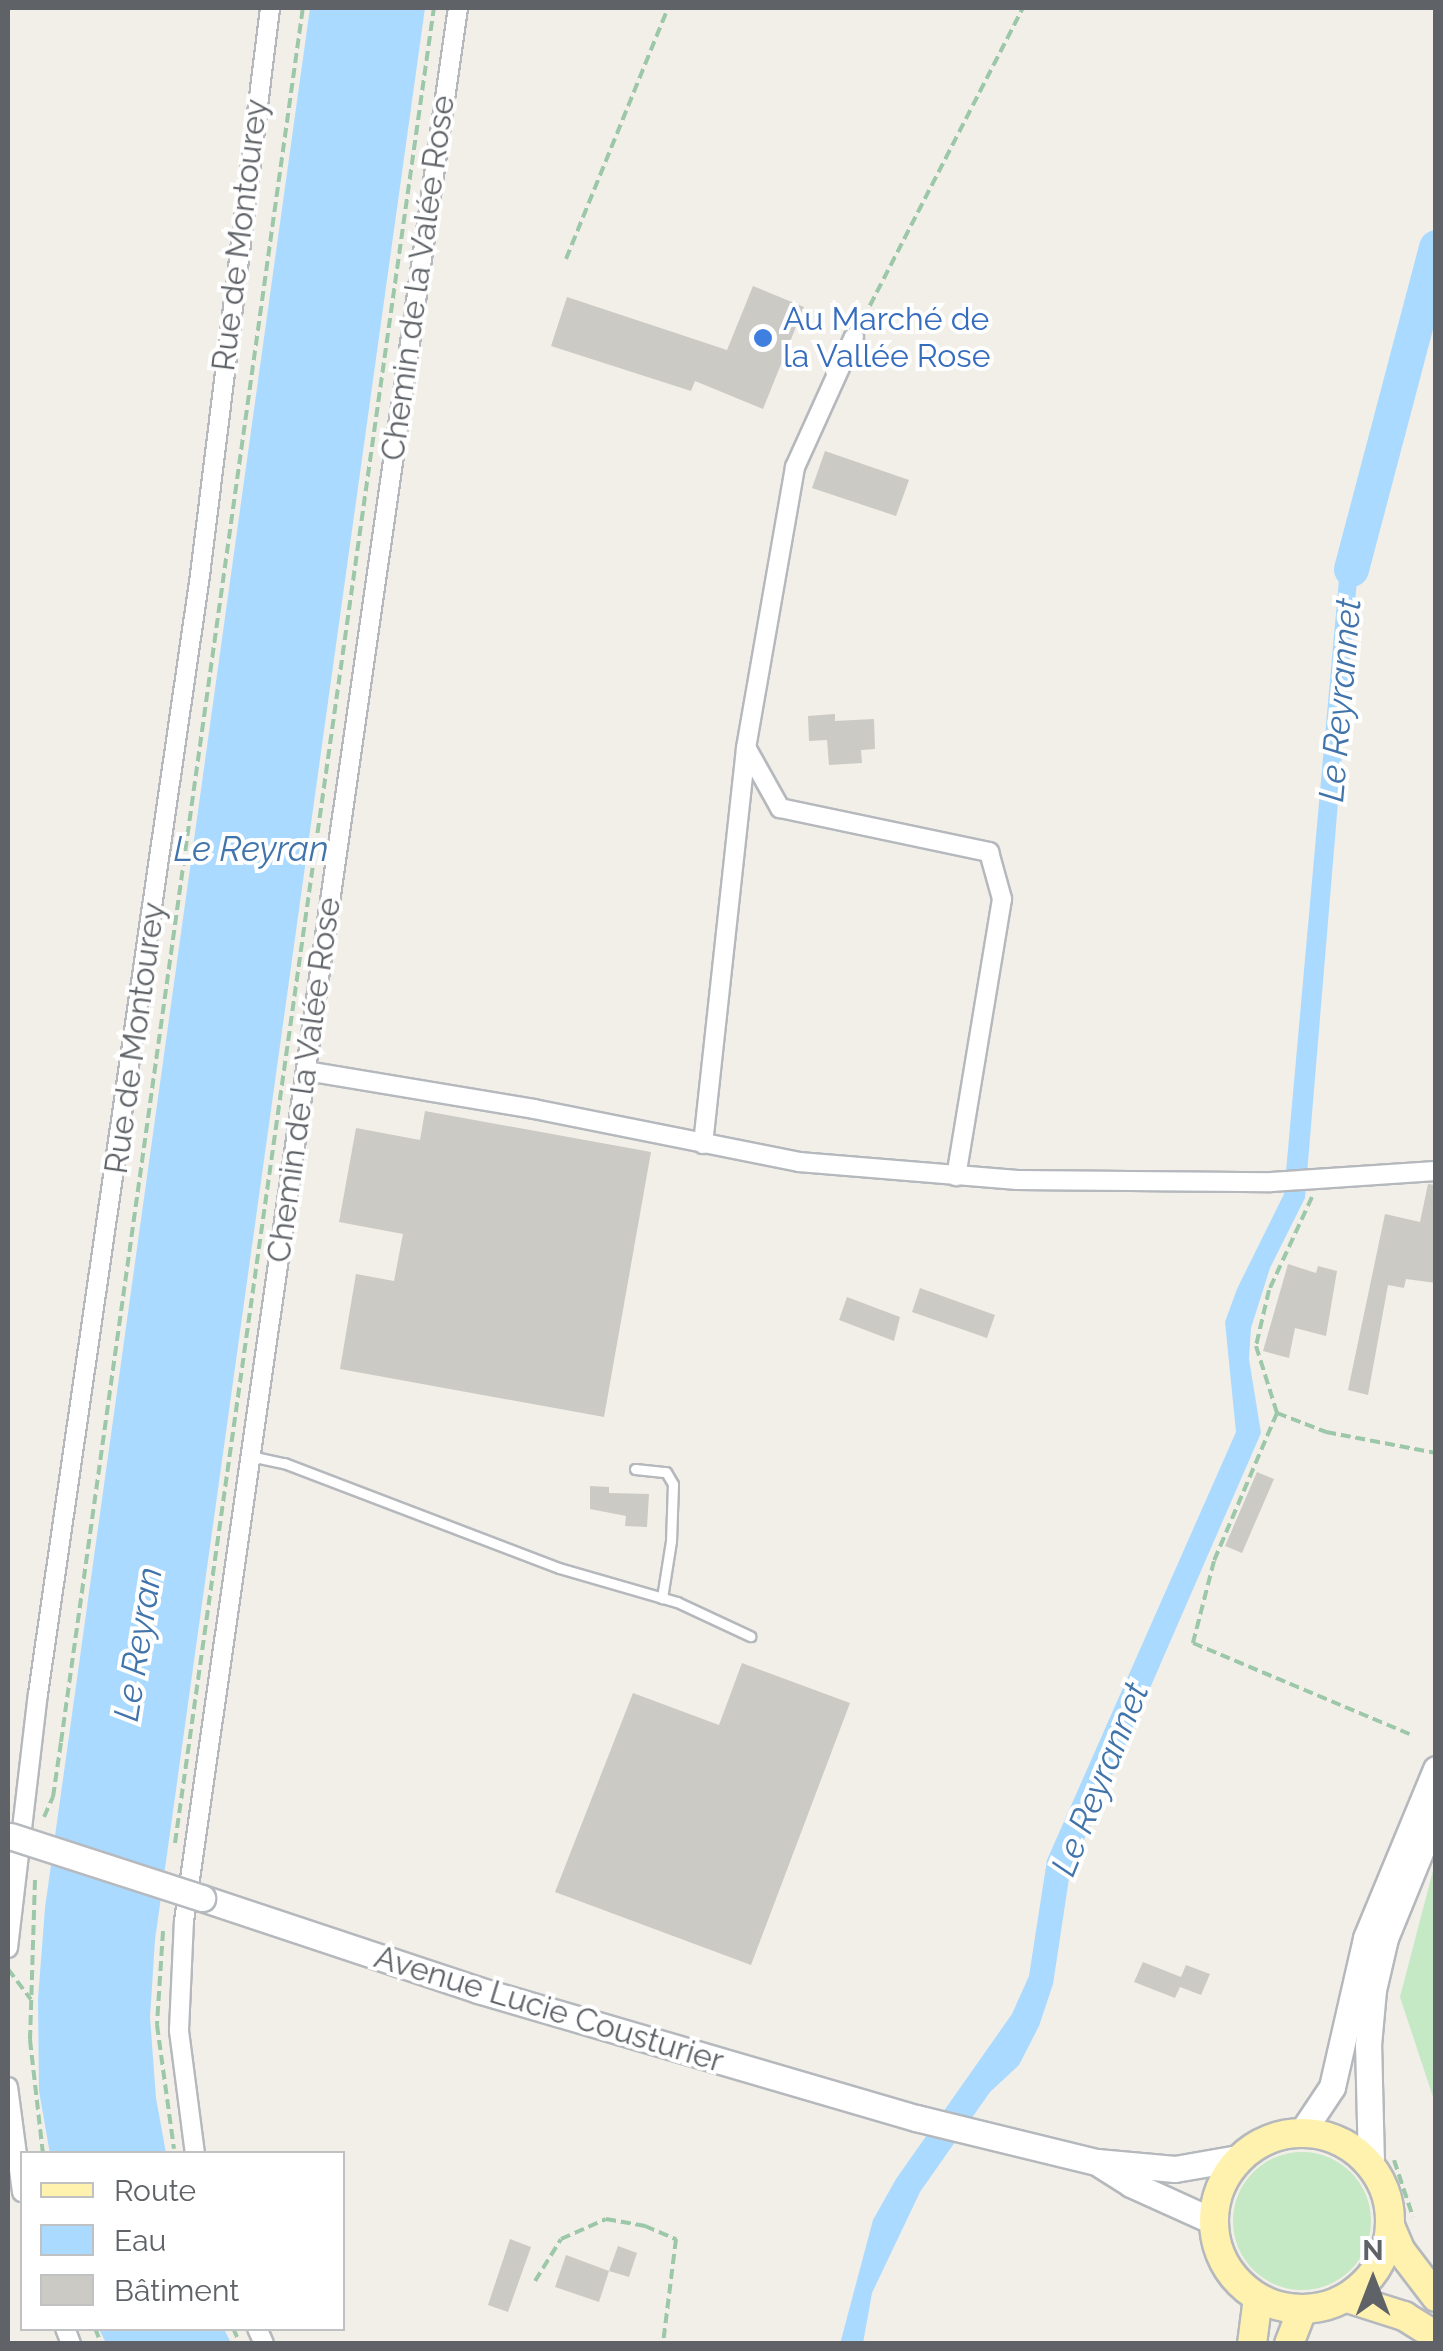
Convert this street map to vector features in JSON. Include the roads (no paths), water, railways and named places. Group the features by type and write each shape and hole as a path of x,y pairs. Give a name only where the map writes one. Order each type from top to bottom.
{"main road":[{"path":"1302,2132 1332,2088 1366,1938 1391,1868 1436,1769"},
{"path":"1436,1813 1384,1938 1373,1990 1368,2044 1383,2183 1403,2226 1401,2251 1436,2297"},
{"name":"Avenue Lucie Cousturier","path":"8,1835 478,1990 916,2118 1097,2162 1176,2169 1206,2168 1240,2158"},
{"path":"1380,2157 1328,2136 1302,2132 1280,2135 1240,2158 1225,2177 1214,2221 1219,2251 1226,2265 1258,2298 1302,2310 1347,2298 1376,2268 1403,2226"},
{"name":"Avenue Lucie Cousturier","path":"1097,2162 1131,2184 1214,2221"},
{"path":"1252,2344 1258,2298"},
{"path":"1347,2298 1404,2316 1436,2336"},
{"path":"1290,2344 1302,2310"}],"street":[{"name":"Rue de Montourey","path":"8,1948 38,1694 197,594 270,8"},
{"name":"Chemin de la Valée Rose","path":"195,2151 185,2103 180,1974 250,1456 458,8"},
{"path":"703,1144 746,748 795,467 854,336"},
{"path":"746,748 780,808 988,852 1002,899 956,1176"},
{"path":"307,1071 534,1109 800,1162 956,1176 1016,1180 1320,1179 1436,1171"},
{"path":"8,2087 20,2177"}],"lane":[{"path":"250,1456 290,1465 559,1568 662,1598 750,1636"},
{"path":"635,1468 666,1472 672,1484 671,1540 662,1598"}],"water":[{"name":"Le Reyran","path":"310,8 425,8 155,1940 150,2017 156,2098 166,2151 49,2151 39,2091 38,1999 45,1908"},
{"name":"Le Reyrannet","path":"1357,521 1369,525 1361,540 1353,622 1305,1198 1270,1268 1251,1328 1249,1359 1261,1433 1070,1872 1053,1984 1039,2026 1019,2065 990,2092 920,2192 872,2293 863,2343 840,2344 873,2220 896,2179 1012,2014 1029,1976 1047,1860 1236,1432 1225,1322 1284,1194 1342,546"},
{"path":"100,2331 225,2331 231,2343 106,2343"}],"waterway":[{"name":"Le Reyrannet","path":"1351,569 1436,247"}],"place":[{"name":"Au Marché de la Vallée Rose","path":"763,338"}]}
